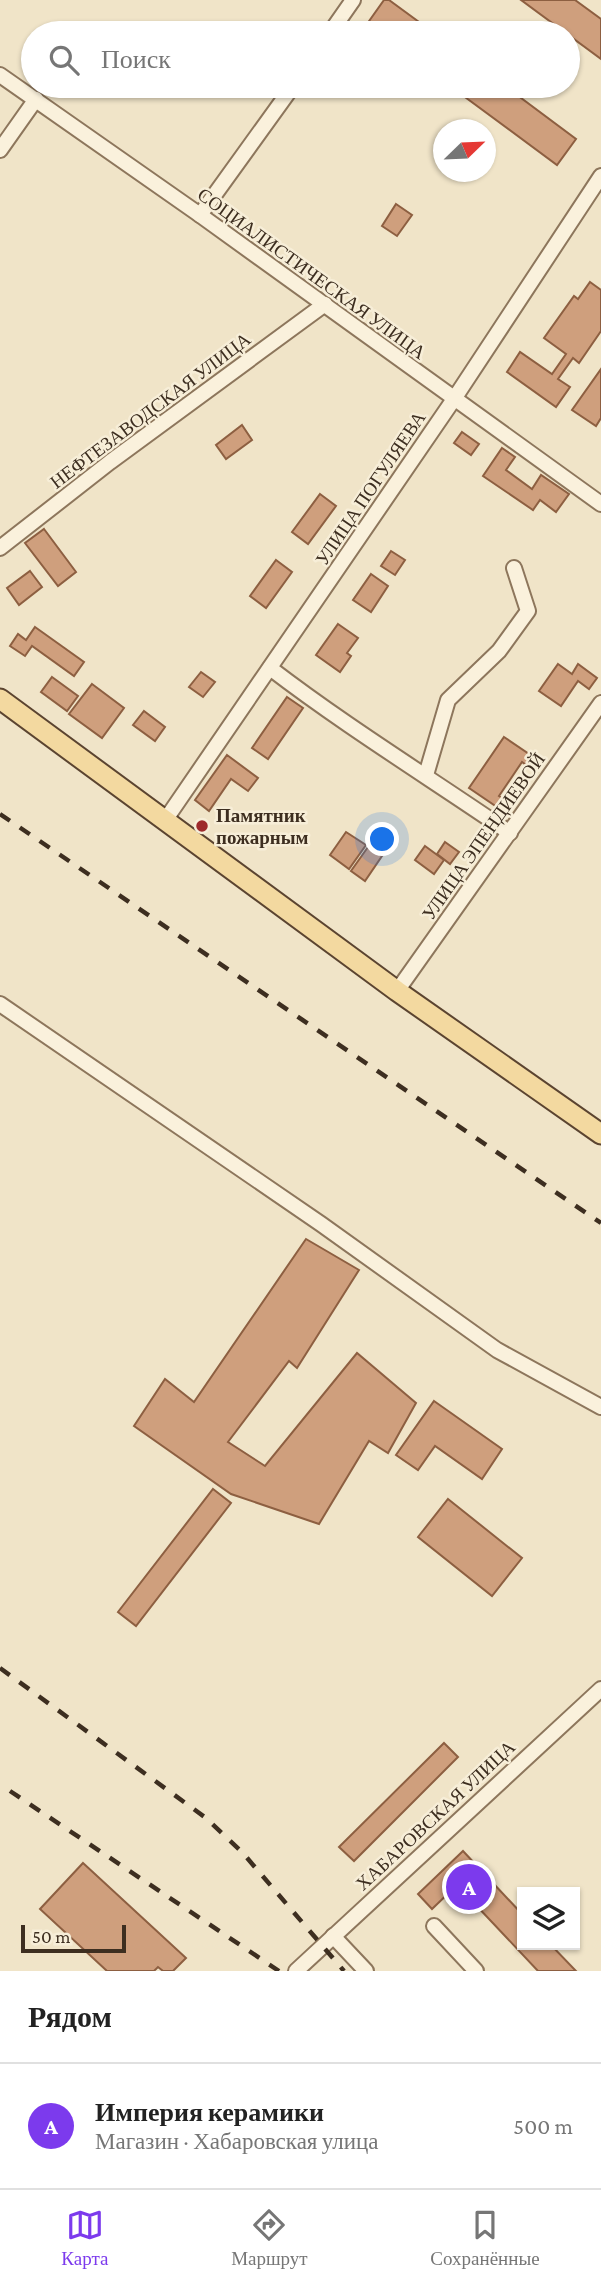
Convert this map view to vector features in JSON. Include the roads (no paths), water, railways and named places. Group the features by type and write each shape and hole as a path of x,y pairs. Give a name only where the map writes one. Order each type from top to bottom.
{"main road":[{"path":"0,699 397,991 601,1134"}],"street":[{"path":"338,21 353,0"},
{"name":"СОЦИАЛИСТИЧЕСКАЯ УЛИЦА","path":"0,75 21,89"},
{"path":"200,215 284,98"},
{"path":"0,150 36,99"},
{"name":"СОЦИАЛИСТИЧЕСКАЯ УЛИЦА","path":"36,99 601,503"},
{"name":"УЛИЦА ПОГУЛЯЕВА","path":"166,819 454,399 601,176"},
{"name":"НЕФТЕЗАВОДСКАЯ УЛИЦА","path":"0,548 325,304"},
{"path":"426,775 447,700 499,651 528,611 514,568"},
{"path":"270,668 330,713 510,833"},
{"name":"УЛИЦА ЭПЕНДИЕВОЙ","path":"397,991 601,703"},
{"path":"0,1004 321,1224 497,1350 601,1407"},
{"name":"ХАБАРОВСКАЯ УЛИЦА","path":"296,1971 601,1689"},
{"path":"434,1926 476,1971"},
{"path":"333,1936 366,1971"}],"railway":[{"path":"0,814 601,1223"},
{"path":"0,1668 206,1818 242,1852 344,1971"},
{"path":"10,1791 279,1971"}],"place":[{"name":"Памятник пожарным","path":"202,826"},
{"name":"Империя керамики","path":"469,1887"}]}
